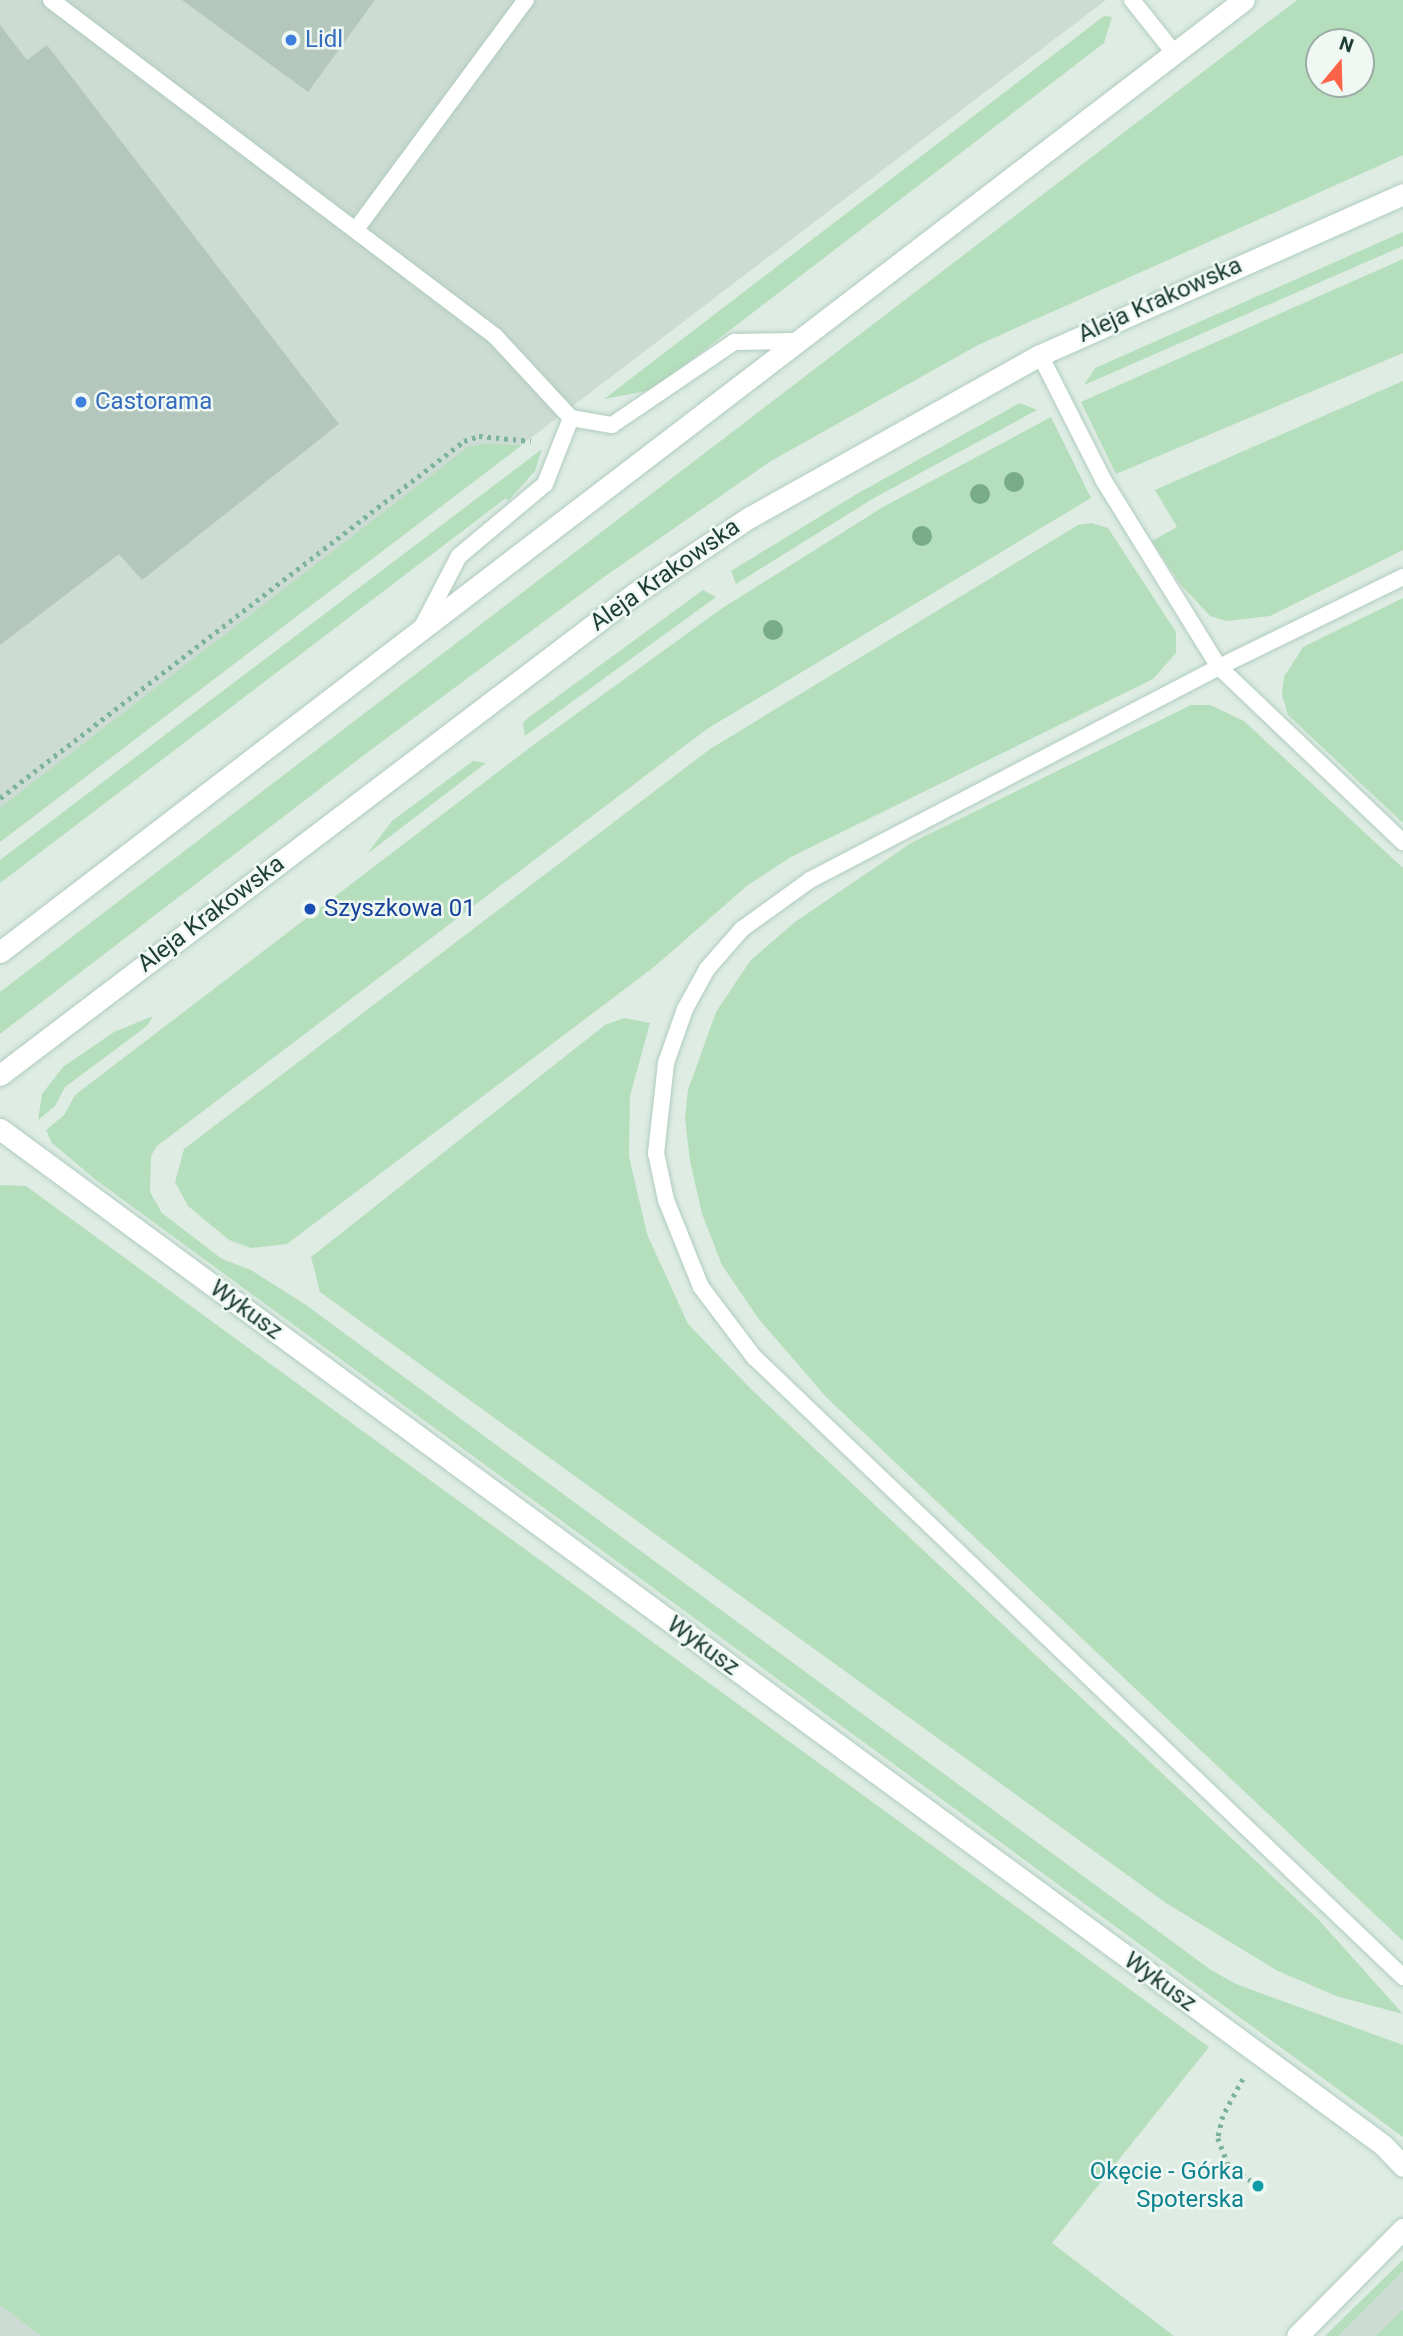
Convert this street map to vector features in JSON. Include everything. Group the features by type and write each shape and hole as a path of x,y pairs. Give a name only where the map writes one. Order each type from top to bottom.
{"main road":[{"path":"0,952 419,634 794,341 1244,0"},
{"name":"Aleja Krakowska","path":"0,1075 634,594 750,517 1040,355 1403,194"},
{"name":"Wykusz","path":"0,1129 1384,2145 1403,2166"},
{"path":"1297,2336 1403,2228"}],"lane":[{"path":"51,0 357,228 495,336 571,418 612,425 734,342 794,341"},
{"path":"357,228 526,0"},
{"path":"1132,0 1175,54"},
{"path":"1040,355 1104,481 1219,667 1403,842"},
{"path":"419,634 459,555 545,484 571,418"},
{"path":"1403,576 1219,667 810,880 742,929 708,969 685,1009 666,1063 656,1153 670,1211 701,1287 754,1357 1403,1977"}],"path":[{"path":"0,798 464,441 480,436 526,439 534,443"},
{"path":"1258,2186 1228,2164 1217,2138 1233,2095 1262,2057"}],"shaded area":[{"path":"0,0 1106,0 0,842"},
{"path":"1403,2260 1403,2336 1325,2336"},
{"path":"0,2305 41,2336 0,2336"}],"green space":[{"path":"1297,0 1403,0 1403,155 978,345 771,461 604,577 368,752 0,1034 0,992"},
{"path":"1104,16 1112,17 1104,43 652,390 604,399"},
{"path":"1403,232 1403,246 1084,385 1095,368"},
{"path":"1403,259 1403,353 1116,474 1081,402"},
{"path":"1403,381 1403,550 1270,616 1226,621 1210,616 1181,585 1152,541 1177,527 1155,490"},
{"path":"1020,403 1037,410 874,498 736,584 731,571 855,495"},
{"path":"1051,417 1091,498 707,729 157,1146 151,1156 150,1192 162,1213 222,1259 251,1270 306,1305 1211,1970 1236,1984 1403,2045 1403,2137 96,1180 52,1143 46,1130 64,1115 75,1095 532,746 721,609 883,507"},
{"path":"483,444 522,445 0,842 0,808 468,447"},
{"path":"542,449 535,471 508,501 506,498 0,883 0,860"},
{"path":"1092,523 1108,528 1176,632 1176,653 1153,679 791,857 748,885 654,967 287,1244 251,1248 229,1240 188,1206 175,1182 184,1149 710,749 1078,525"},
{"path":"703,590 716,597 525,736 523,723 528,718"},
{"path":"1403,598 1403,823 1288,715 1282,695 1284,677 1303,647"},
{"path":"1191,705 1210,705 1244,721 1403,868 1403,1941 827,1398 758,1318 722,1265 702,1214 690,1161 685,1119 688,1090 716,1012 750,961 795,922 911,843"},
{"path":"473,761 486,763 367,854 392,821"},
{"path":"153,1016 147,1026 65,1087 55,1106 38,1120 42,1094 63,1067 114,1032"},
{"path":"624,1018 650,1023 630,1096 629,1156 647,1234 688,1324 753,1391 1319,1920 1403,2014 1336,1996 1276,1970 1166,1903 320,1292 311,1257 605,1025"},
{"path":"0,1185 26,1186 1209,2047 1052,2243 1174,2336 41,2336 0,2305"},
{"path":"1403,2260 1403,2271 1338,2336 1325,2336"},
{"path":"1403,2310 1403,2336 1376,2336"}],"building":[{"name":"Lidl","path":"182,0 375,0 308,92"},
{"name":"Castorama","path":"0,25 27,60 47,45 339,424 142,580 119,554 0,645"}],"place":[{"name":"Lidl","path":"291,40"},
{"name":"Castorama","path":"81,402"},
{"name":"Szyszkowa 01","path":"310,909"},
{"name":"Okęcie - Górka Spoterska","path":"1258,2186"}]}
